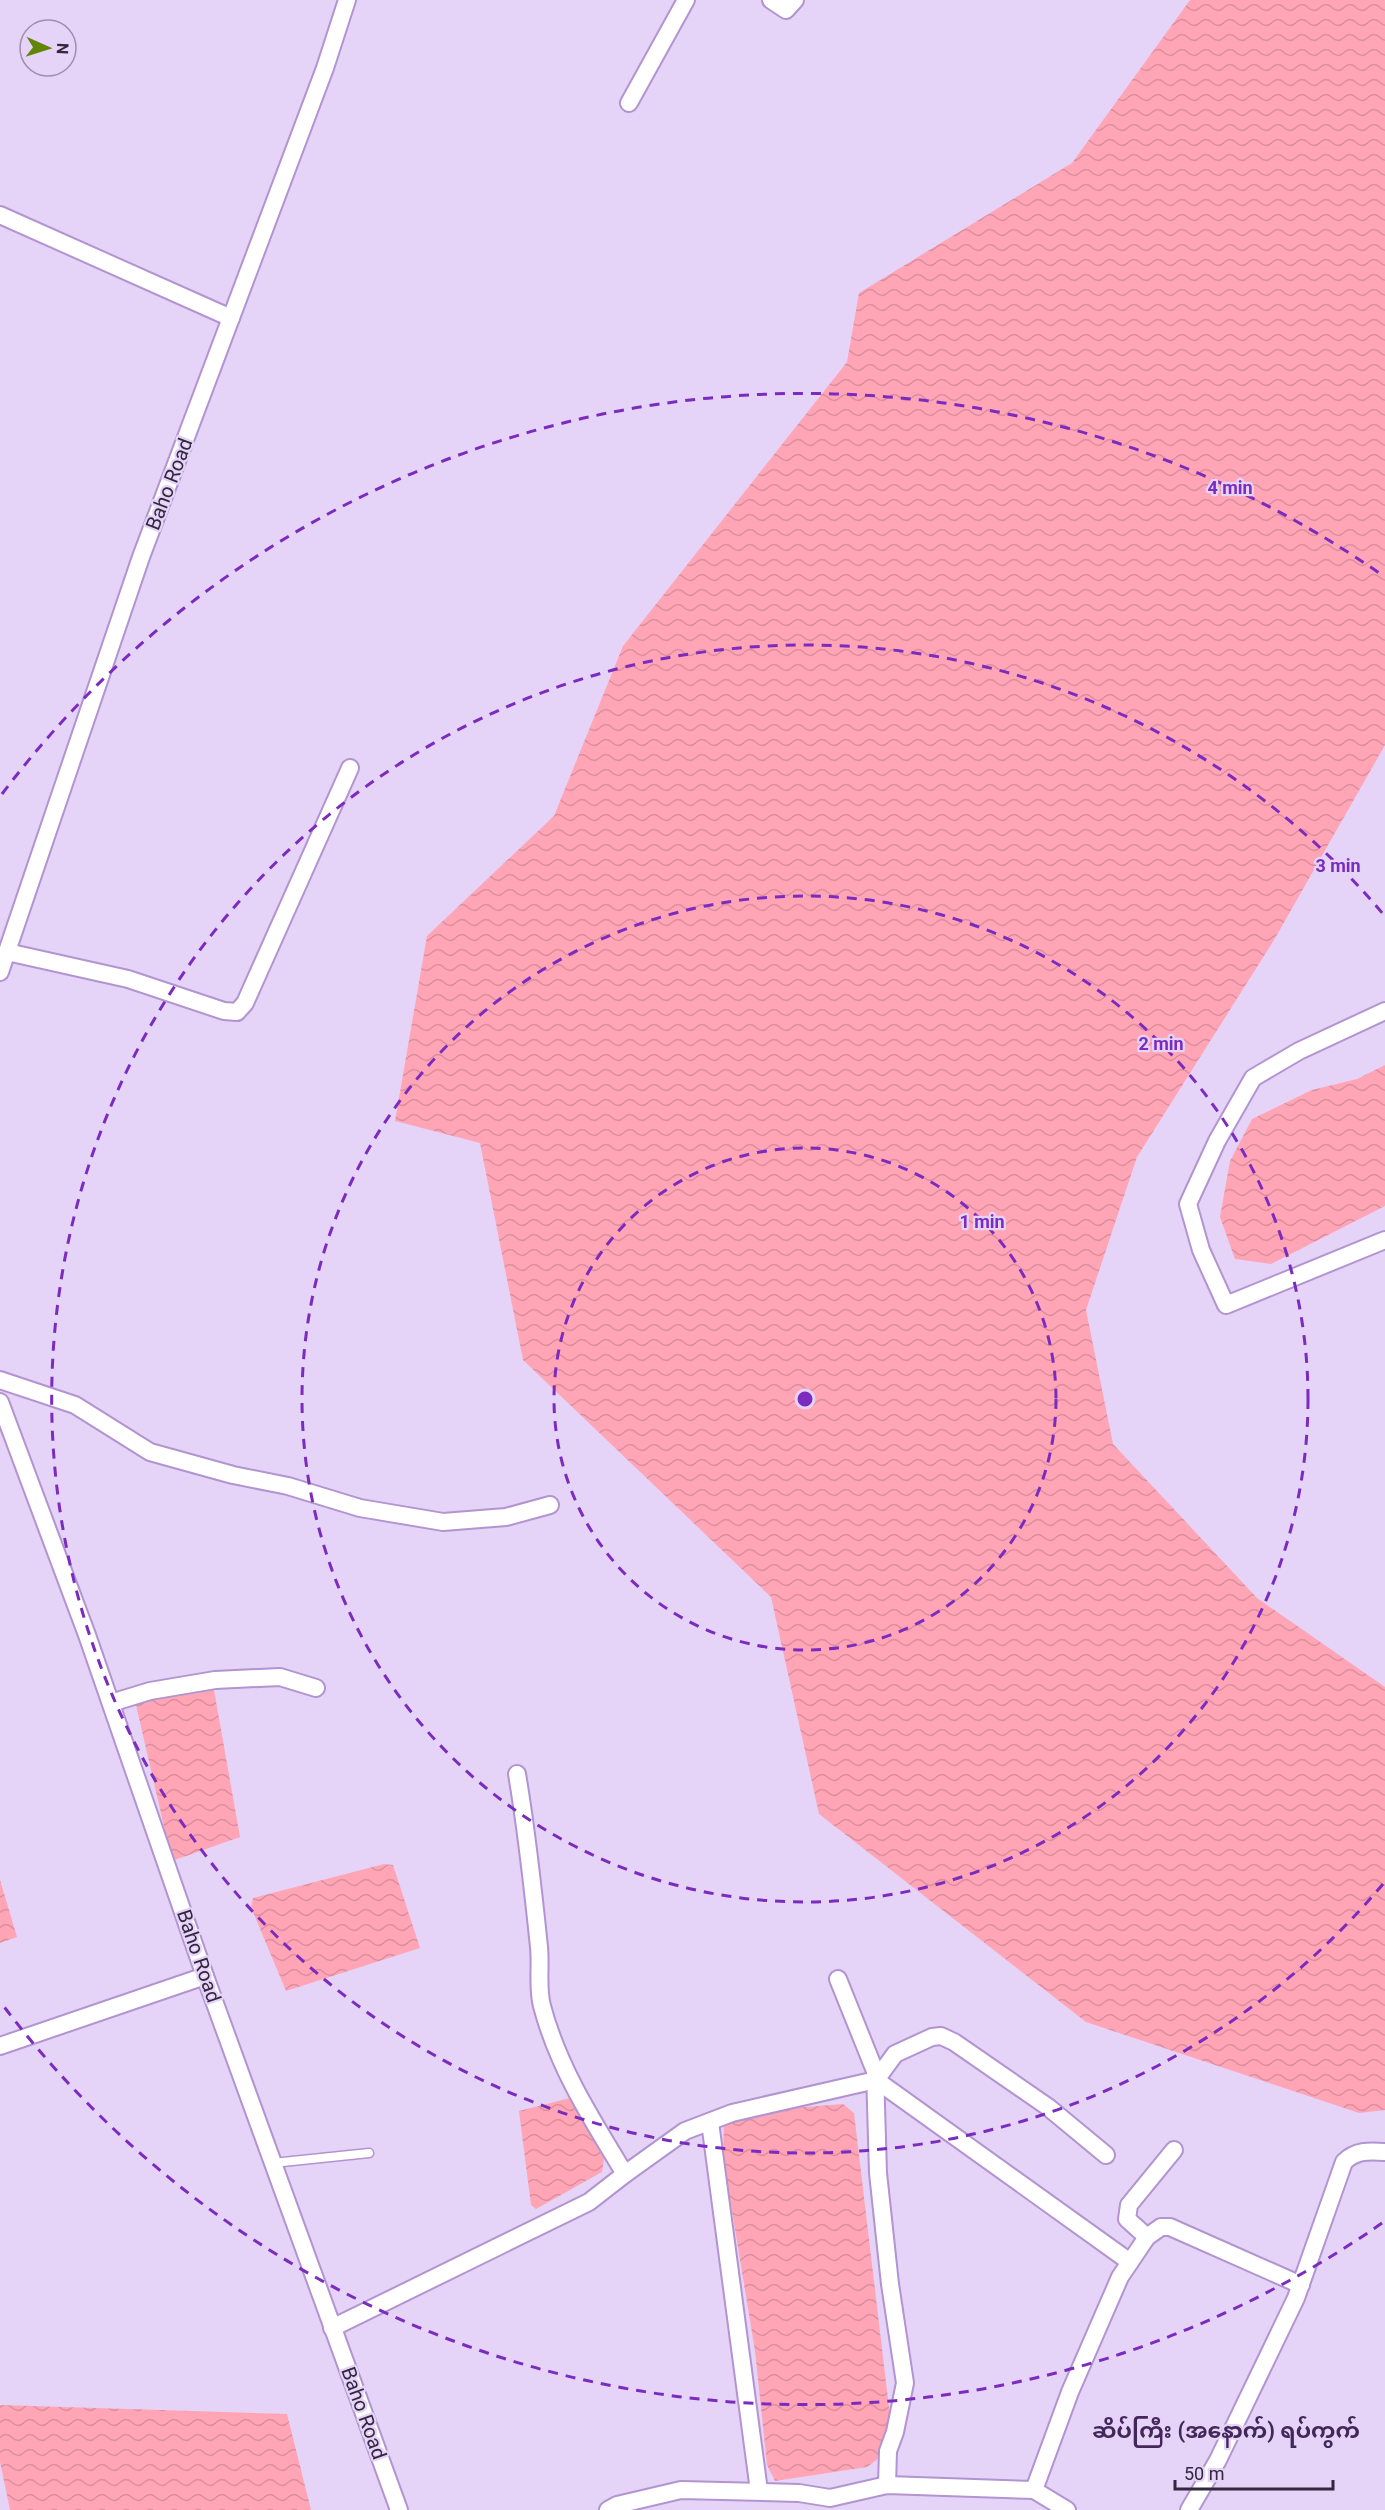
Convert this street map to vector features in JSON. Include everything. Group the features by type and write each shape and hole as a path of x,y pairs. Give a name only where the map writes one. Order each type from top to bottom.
{"street":[{"name":"Baho Road","path":"0,972 141,557 325,68 347,0"},
{"path":"629,103 686,0"},
{"path":"771,0 786,10 795,0"},
{"path":"0,214 231,318"},
{"path":"7,952 128,979 224,1011 237,1012 245,1003 350,768"},
{"path":"1385,1011 1299,1051 1253,1078 1217,1141 1188,1204 1201,1250 1226,1305 1385,1240"},
{"path":"0,1380 75,1405 150,1452 233,1475 288,1486 360,1508 443,1522 506,1517 549,1505"},
{"name":"Baho Road","path":"0,1402 111,1703 205,1976 399,2510"},
{"path":"111,1703 150,1691 215,1680 280,1677 316,1688"},
{"path":"517,1774 528,1841 540,1947 541,2003 557,2053 589,2116 624,2174"},
{"path":"0,2046 205,1976"},
{"path":"838,1979 875,2071 876,2080 878,2173 890,2284 905,2383 895,2432 888,2451 887,2485"},
{"path":"332,2328 589,2202 624,2174 685,2132 732,2114 876,2080 895,2054 932,2037 941,2036 954,2042 1048,2107 1106,2155"},
{"path":"876,2080 1130,2262"},
{"path":"710,2122 759,2491"},
{"path":"1148,2236 1127,2219 1126,2213 1129,2205 1174,2150"},
{"path":"1189,2510 1218,2460 1301,2285 1344,2162 1351,2156 1364,2151 1385,2152"},
{"path":"1034,2490 1070,2392 1120,2277 1148,2236 1161,2227 1183,2231 1301,2285"},
{"path":"608,2510 616,2505 681,2490 799,2493 830,2498 887,2485 1034,2490 1067,2510"},
{"path":"799,2493 804,2510"}],"lane":[{"path":"273,2163 369,2153"}],"water":[{"path":"1190,0 1385,0 1385,745 1274,940 1137,1157 1086,1310 1113,1444 1257,1598 1385,1687 1385,2110 1359,2113 1086,2022 819,1814 771,1597 523,1360 480,1143 395,1121 427,936 554,816 623,646 847,362 859,293 1072,163"},
{"path":"1385,1065 1385,1206 1271,1264 1235,1259 1220,1217 1230,1161 1252,1119 1312,1090 1357,1079"},
{"path":"214,1690 240,1837 172,1861 136,1705 153,1698"},
{"path":"384,1864 393,1865 420,1948 286,1991 251,1907 253,1898"},
{"path":"0,1880 17,1937 0,1943"},
{"path":"574,2098 604,2159 602,2172 536,2209 531,2205 519,2111"},
{"path":"843,2104 854,2113 890,2416 888,2451 867,2467 775,2481 767,2465 755,2351 723,2156 724,2124 732,2113"},
{"path":"0,2405 287,2414 311,2510 10,2510 0,2462"}],"district":[{"name":"ဆိပ်ကြီး (အနောက်) ရပ်ကွက်","path":"1226,2430"}]}
